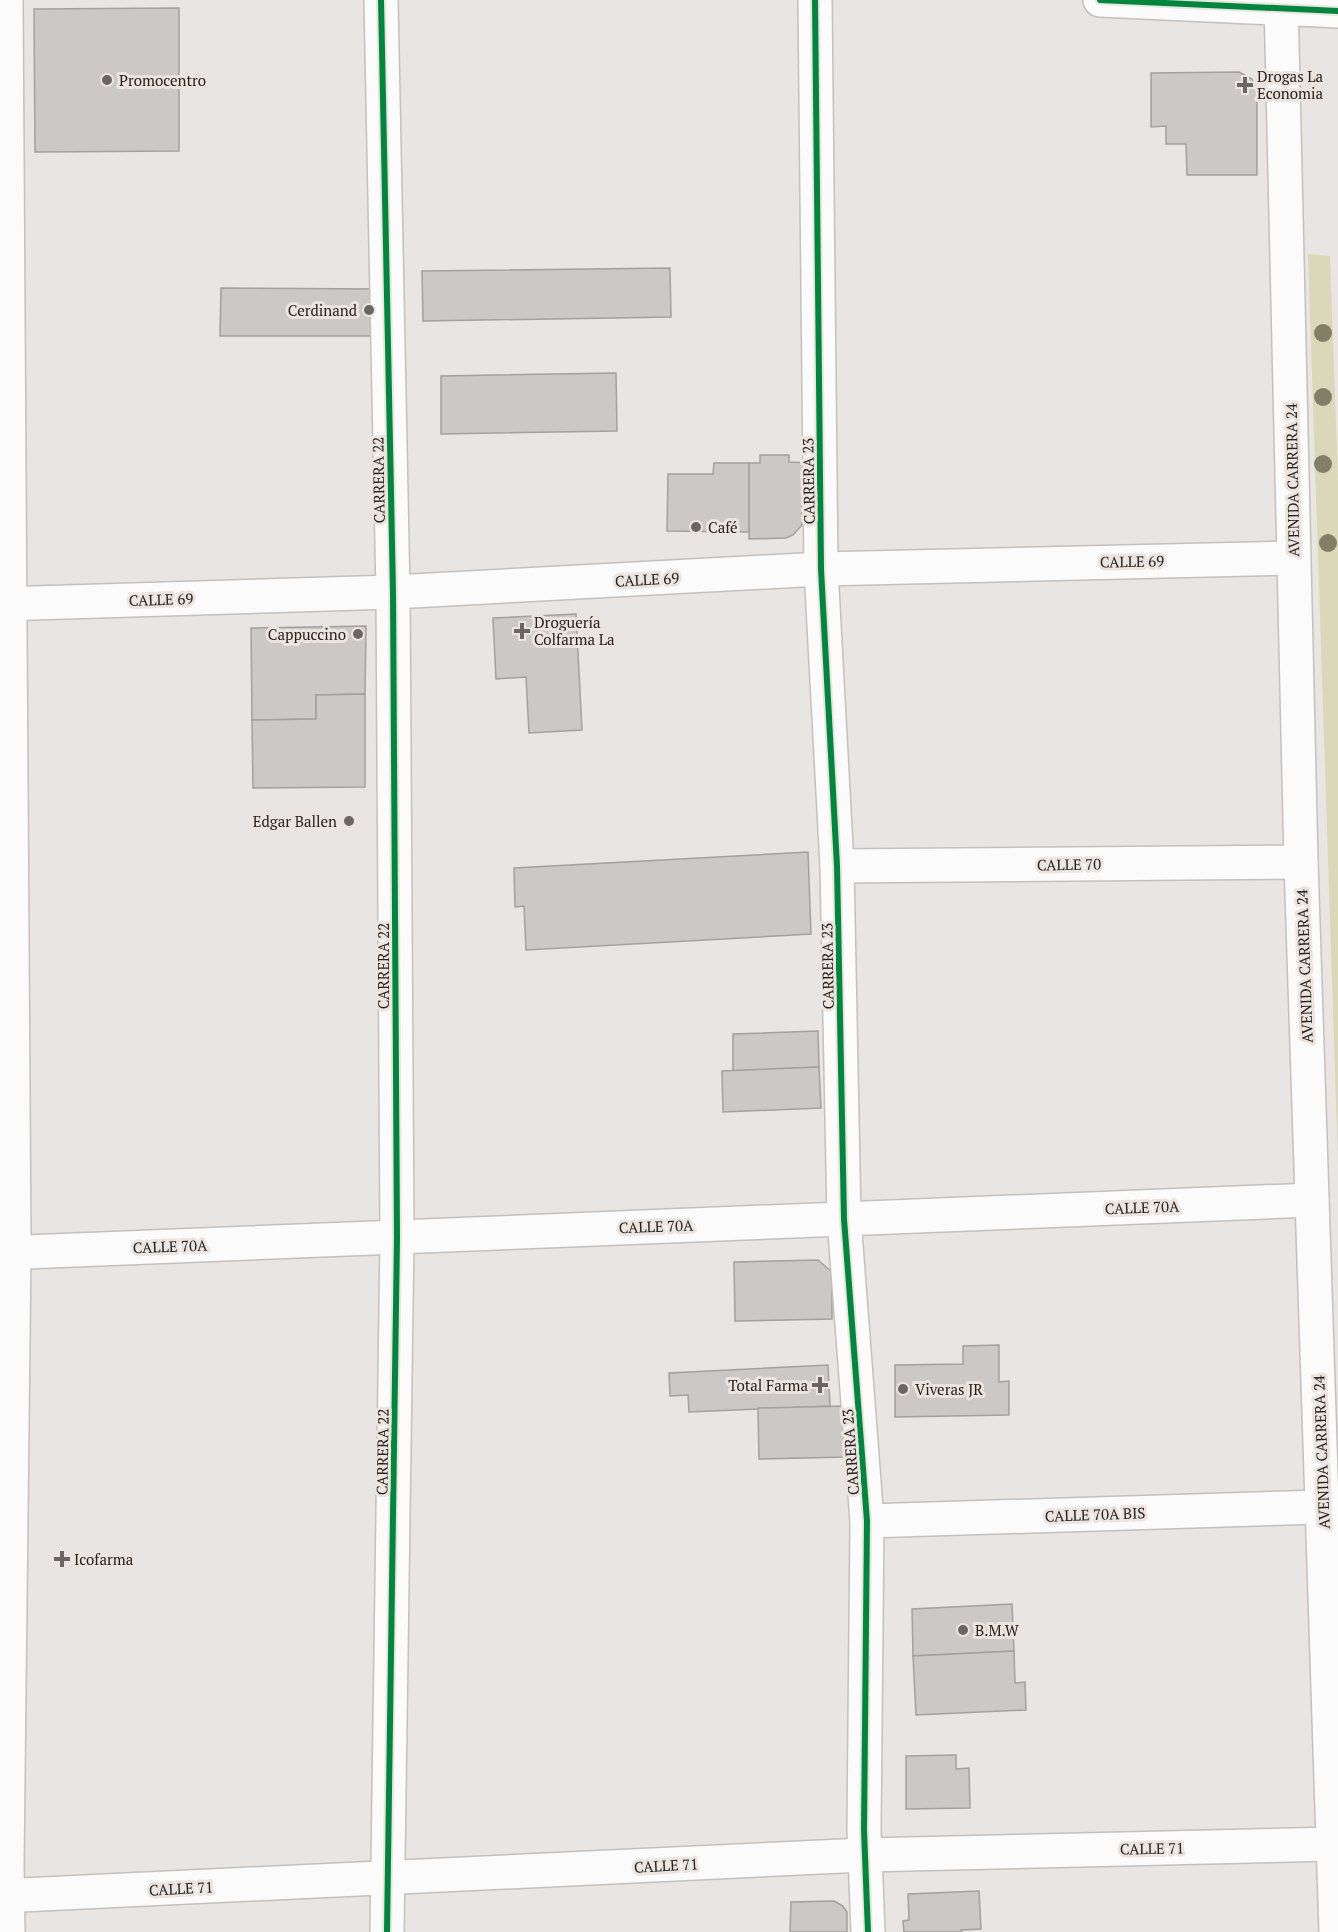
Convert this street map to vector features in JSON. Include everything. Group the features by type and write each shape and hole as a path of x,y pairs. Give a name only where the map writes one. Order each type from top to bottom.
{"street":[{"path":"6,0 7,1253 3,1896 8,1932"},
{"name":"CARRERA 22","path":"381,0 393,592 398,1237 387,1932"},
{"name":"CARRERA 23","path":"815,0 821,569 837,866 844,1219 867,1521 864,1855 868,1932"},
{"path":"1100,0 1281,5 1338,11"},
{"name":"AVENIDA CARRERA 24","path":"1281,5 1301,861 1336,1932"},
{"name":"CALLE 69","path":"5,603 393,592 821,569 1293,558"},
{"name":"CALLE 70","path":"837,866 1301,861"},
{"name":"CALLE 70A","path":"7,1253 1312,1200"},
{"name":"CALLE 70A BIS","path":"867,1521 1322,1507"},
{"name":"CALLE 71","path":"3,1896 864,1855 1333,1844"}],"shaded area":[{"path":"1308,254 1330,256 1338,481 1338,1162"}],"building":[{"name":"Promocentro","path":"179,8 179,151 35,152 34,9"},
{"path":"1239,72 1252,79 1257,91 1257,175 1187,175 1186,144 1166,144 1166,126 1151,127 1151,73"},
{"path":"670,268 671,317 423,321 422,271"},
{"path":"221,288 381,289 380,336 220,336"},
{"path":"616,373 617,431 441,434 441,376"},
{"path":"760,455 789,455 789,462 808,463 807,487 802,487 802,525 793,535 786,538 749,539 749,463 760,463"},
{"path":"714,463 749,463 749,532 667,531 668,474 713,474"},
{"path":"576,614 582,730 529,733 526,677 496,679 493,618"},
{"path":"366,626 365,694 316,695 316,719 252,720 251,628"},
{"path":"365,694 365,787 253,788 252,720 316,719 316,695"},
{"path":"808,852 811,934 526,950 524,906 515,907 514,868"},
{"path":"818,1031 819,1067 733,1071 733,1034"},
{"path":"819,1067 821,1108 723,1112 722,1071"},
{"path":"818,1260 832,1272 832,1319 735,1321 734,1262"},
{"path":"999,1345 999,1382 1009,1381 1009,1415 895,1417 895,1365 963,1364 963,1346"},
{"path":"828,1365 830,1406 689,1412 688,1395 670,1396 669,1373"},
{"path":"846,1406 846,1457 759,1459 758,1408"},
{"name":"B.M.W","path":"1012,1604 1014,1651 913,1656 912,1609"},
{"path":"1014,1651 1015,1683 1025,1682 1026,1710 916,1715 913,1656"},
{"path":"956,1755 956,1769 969,1768 970,1808 906,1809 906,1756"},
{"path":"979,1891 981,1929 961,1930 962,1932 904,1932 903,1921 909,1920 908,1894"},
{"path":"834,1901 843,1906 847,1912 847,1932 790,1932 791,1902"}],"cycle path":[{"path":"381,0 393,592 397,1237 387,1932"},
{"path":"815,0 821,569 837,866 844,1219 867,1521 864,1830 868,1932"},
{"path":"1100,0 1338,11"}],"place":[{"name":"Promocentro","path":"107,80"},
{"name":"Drogas La Economia","path":"1245,85"},
{"name":"Cerdinand","path":"369,310"},
{"name":"Café","path":"696,527"},
{"name":"Droguería Colfarma La","path":"522,631"},
{"name":"Cappuccino","path":"358,634"},
{"name":"Edgar Ballen","path":"349,821"},
{"name":"Total Farma","path":"820,1385"},
{"name":"Viveras JR","path":"903,1389"},
{"name":"Icofarma","path":"62,1559"},
{"name":"B.M.W","path":"963,1630"}]}
